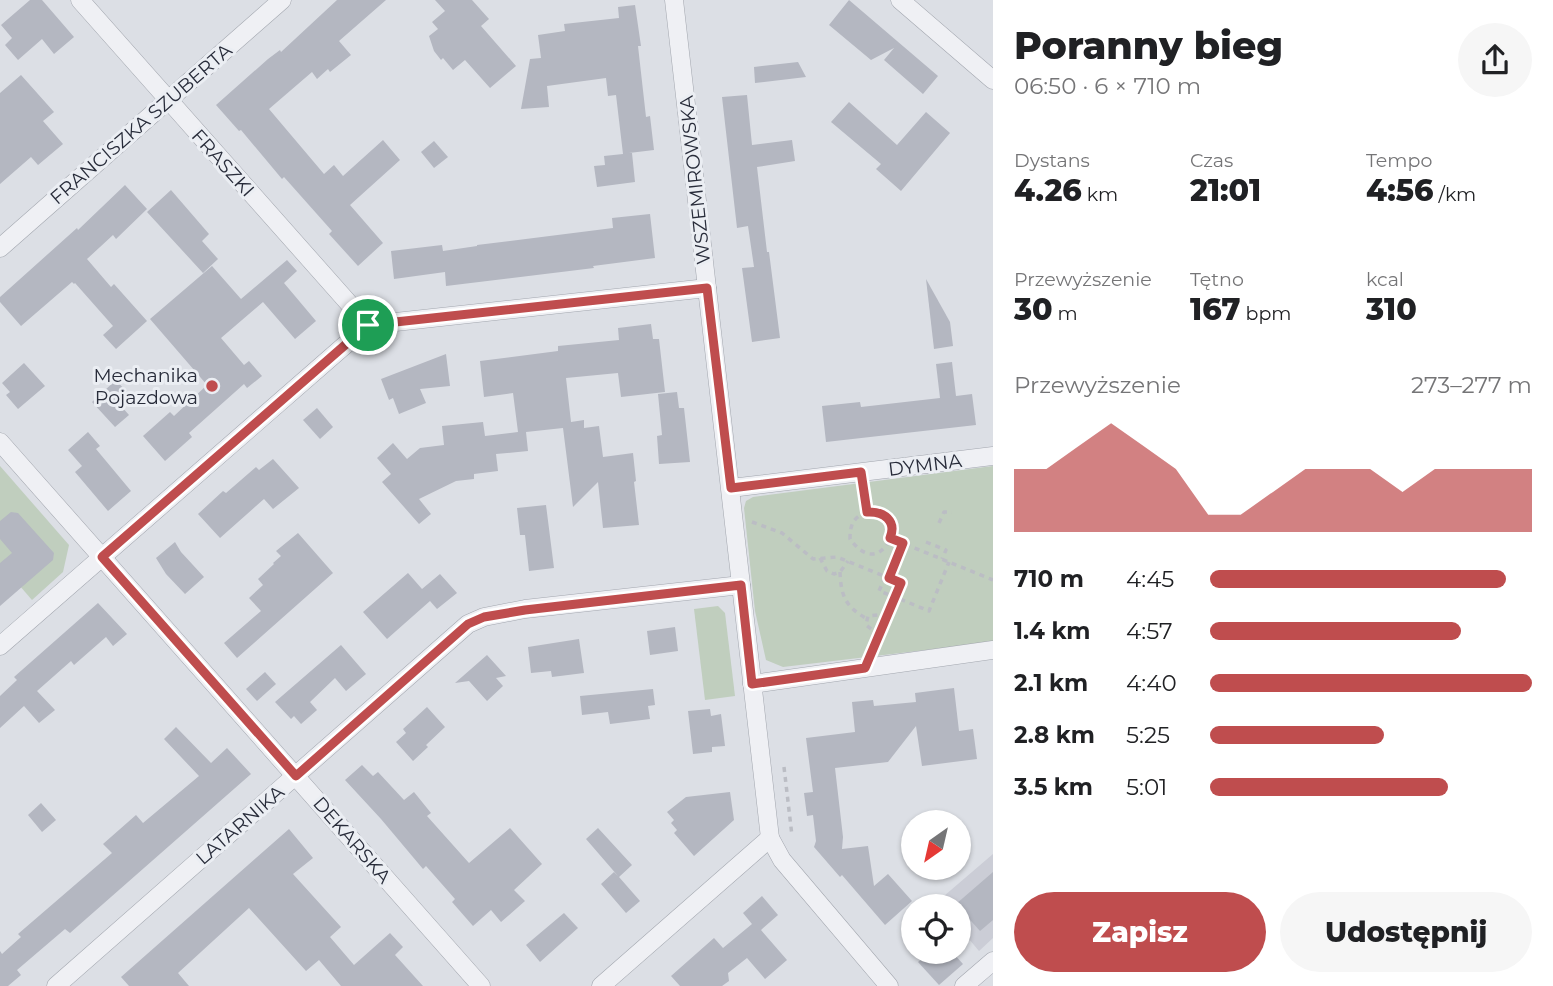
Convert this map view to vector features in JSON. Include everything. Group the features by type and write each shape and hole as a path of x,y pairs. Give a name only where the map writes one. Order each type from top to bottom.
{"street":[{"name":"FRASZKI","path":"80,0 368,325"},
{"name":"FRANCISZKA SZUBERTA","path":"0,248 282,0"},
{"name":"WSZEMIROWSKA","path":"674,0 770,838 782,860 889,986"},
{"path":"900,0 993,80"},
{"path":"0,646 368,325 707,288"},
{"name":"DEKARSKA","path":"0,442 481,986"},
{"name":"DYMNA","path":"731,488 993,456"},
{"name":"LATARNIKA","path":"56,986 468,624 484,617 564,604 741,585"},
{"path":"752,684 993,650"},
{"path":"601,986 770,838"},
{"path":"964,986 993,961"}],"path":[{"path":"861,472 867,512"},
{"path":"867,512 881,513 888,517 892,524 890,538 885,549 879,553 869,554 857,549 850,539 853,521 867,512"},
{"path":"939,523 944,512 952,512"},
{"path":"734,516 782,533 813,559 837,557 901,583 865,668"},
{"path":"890,538 993,580"},
{"path":"926,542 946,550 942,559"},
{"path":"903,543 879,591 929,611 949,562"},
{"path":"820,558 827,571 834,574 840,572 848,561"},
{"path":"840,572 841,589 846,601 867,619"},
{"path":"879,635 866,625 868,616 887,614"},
{"path":"783,762 793,843"}],"shaded area":[{"path":"993,854 993,938 979,951 971,941 971,894 946,894 963,880 971,880 971,873"}],"green space":[{"path":"0,466 69,545 63,572 32,600 0,563"},
{"path":"993,466 993,642 783,667 766,660 755,611 744,508 746,501 753,497"},
{"path":"718,606 725,613 735,696 705,700 694,609"}],"building":[{"path":"30,0 42,0 74,37 54,54 42,39 18,60 5,45 12,38 1,25"},
{"path":"337,0 386,0 339,41 351,55 317,79 312,72 269,109 324,174 334,165 343,176 383,140 400,160 350,205 383,243 358,266 329,234 332,231 216,105 268,59 280,50 281,52"},
{"path":"435,0 472,0 489,19 481,26 516,66 490,88 465,60 453,70 434,51 429,36 438,29 432,22 445,11"},
{"path":"849,0 938,76 923,94 884,60 894,48 871,60 829,25"},
{"path":"635,5 646,117 650,116 654,150 629,153 632,153 635,182 597,187 594,166 605,165 604,156 623,154 616,95 608,96 606,78 547,86 549,107 521,109 530,59 541,58 538,35 565,31 564,24 619,18 618,7"},
{"path":"798,62 806,77 755,83 754,67"},
{"path":"21,75 54,112 43,121 63,144 38,165 31,157 0,184 0,93"},
{"path":"747,95 752,145 792,140 795,161 757,167 780,338 752,342 742,268 754,267 748,226 737,228 722,97"},
{"path":"849,102 897,145 926,112 950,133 901,191 876,169 881,164 831,122"},
{"path":"434,141 448,157 434,168 421,152"},
{"path":"125,185 147,209 116,239 113,235 87,259 111,287 114,284 147,321 116,349 103,335 113,326 72,282 21,326 0,302 0,297 77,228 78,230"},
{"path":"171,190 209,234 202,241 218,259 203,273 147,212"},
{"path":"650,214 655,258 446,286 445,272 394,279 391,251 442,245 443,251 613,228 612,218"},
{"path":"287,260 297,271 284,283 316,321 295,339 263,302 221,338 244,365 249,361 262,376 247,388 244,384 189,433 192,437 165,461 143,436 170,412 174,416 207,385 150,319 212,266 241,299"},
{"path":"926,279 950,322 953,346 934,349"},
{"path":"651,324 653,339 659,339 665,392 621,397 618,373 566,378 571,422 584,420 584,428 599,426 603,457 633,453 639,525 603,528 598,482 573,507 563,428 526,432 528,451 496,454 498,471 474,474 474,479 456,481 419,499 431,514 419,524 382,482 391,474 377,458 393,443 407,459 420,448 444,445 442,426 483,422 485,436 518,432 513,393 484,397 480,361 558,351 558,346 619,340 618,328"},
{"path":"446,354 450,386 420,389 426,403 399,414 393,398 389,400 381,379"},
{"path":"952,362 956,396 972,394 976,425 826,442 822,406 860,402 861,407 940,398 936,364"},
{"path":"24,363 45,386 18,409 6,395 10,392 2,383"},
{"path":"116,380 131,397 121,406 129,415 115,427 92,402"},
{"path":"677,392 679,408 684,408 690,462 659,464 657,436 662,435 658,394"},
{"path":"317,408 333,427 320,439 303,420"},
{"path":"88,432 100,446 96,449 131,491 108,511 75,472 82,466 68,450"},
{"path":"273,459 299,488 273,509 264,499 220,538 198,514 223,491 226,493 256,467 259,470"},
{"path":"546,505 554,568 529,571 525,535 520,535 517,508"},
{"path":"11,512 18,513 54,553 53,560 0,606 0,563 12,553 0,539 0,521"},
{"path":"298,533 333,573 237,658 224,643 261,611 249,598 263,585 258,579 281,556 276,551"},
{"path":"175,542 204,577 185,594 166,574 156,558"},
{"path":"408,573 422,589 440,574 457,593 437,609 430,601 387,639 363,612"},
{"path":"98,603 127,634 113,646 106,637 74,665 71,661 37,691 55,710 39,723 24,706 0,728 0,696 17,680 14,677"},
{"path":"675,627 678,651 650,655 647,631"},
{"path":"579,639 584,673 552,677 551,671 531,673 528,647"},
{"path":"341,645 366,674 346,691 335,678 310,702 317,710 301,724 294,716 291,719 275,702"},
{"path":"487,655 506,676 496,678 503,686 487,701 469,681 455,683"},
{"path":"265,672 276,684 257,701 246,689"},
{"path":"954,688 959,731 973,729 977,759 922,766 916,726 888,762 835,768 842,849 868,846 874,886 888,874 906,894 901,894 901,911 885,925 814,847 816,841 813,815 807,816 804,793 813,792 806,738 855,732 852,702 873,700 874,706 916,702 915,693"},
{"path":"653,689 655,705 648,706 650,719 610,724 608,712 582,715 580,696"},
{"path":"427,707 445,727 413,761 396,742 406,733 403,729"},
{"path":"710,709 711,716 721,714 725,746 712,747 712,752 693,754 688,711"},
{"path":"176,727 211,763 227,748 251,774 70,933 65,929 17,970 21,975 8,986 0,986 0,951 2,954 21,937 18,934 112,853 103,844 136,815 143,823 199,776 164,739"},
{"path":"362,765 373,776 378,772 404,800 414,792 431,813 427,816 469,863 510,828 542,864 514,890 525,901 501,922 491,910 473,926 452,902 455,899 426,866 423,869 345,780"},
{"path":"730,792 734,820 694,856 674,833 677,830 671,823 674,820 667,812 686,797"},
{"path":"41,803 56,820 42,832 28,815"},
{"path":"598,828 632,865 619,877 640,901 626,913 601,884 614,872 618,876 586,839"},
{"path":"289,829 313,858 293,874 341,927 330,937 354,965 390,933 403,947 395,955 423,986 341,986 319,960 306,971 249,908 178,973 189,986 129,986 121,977"},
{"path":"993,872 993,920 980,931 971,921 971,894 968,894"},
{"path":"762,896 778,915 761,930 787,960 765,979 747,958 728,973 729,981 722,986 680,986 671,976 714,938 723,948 752,924 743,913"},
{"path":"564,913 578,928 540,962 526,945"},
{"path":"920,964 963,964 939,985"}],"place":[{"name":"Mechanika Pojazdowa","path":"212,386"}],"route":[{"path":"707,288 731,488 861,472 867,512 881,513 888,517 893,531 890,538 903,543 889,578 901,583 865,668 752,684 741,585 578,603 484,617 468,624 296,776 102,557 368,325 707,288"}]}
